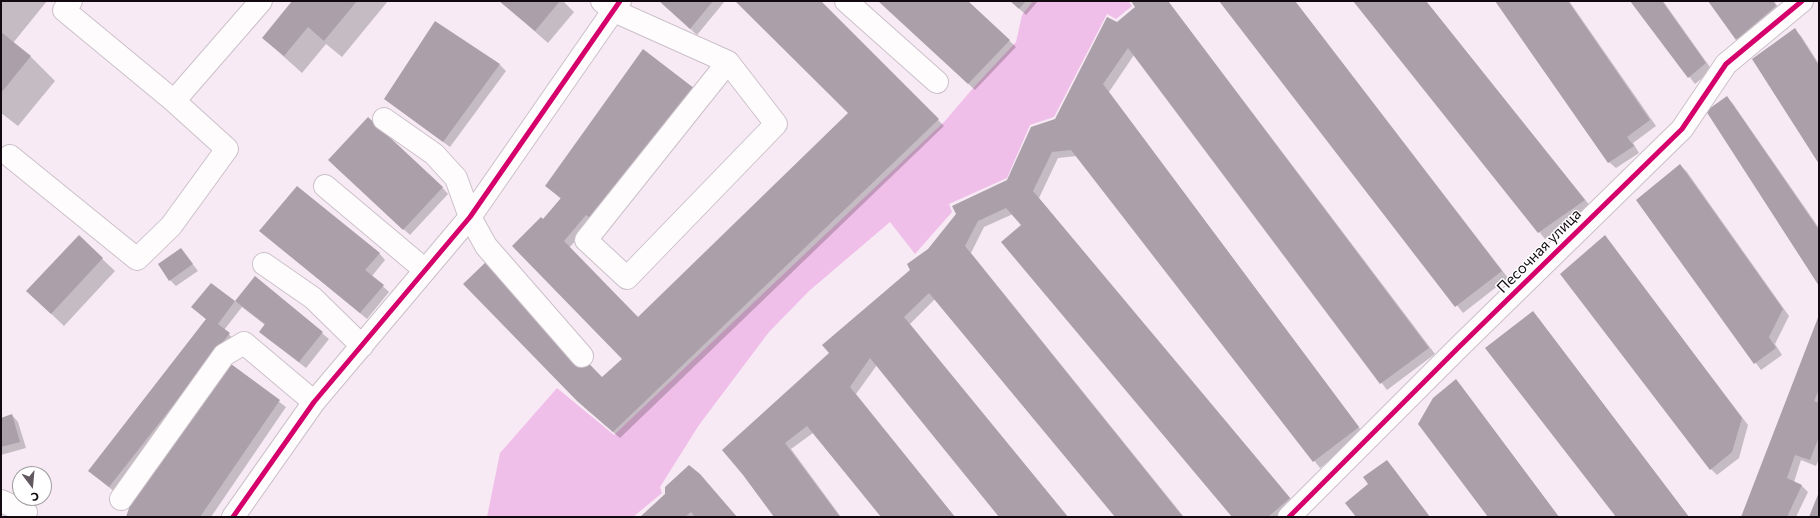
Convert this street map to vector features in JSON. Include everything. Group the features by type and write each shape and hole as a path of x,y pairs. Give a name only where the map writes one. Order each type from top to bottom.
{"street":[{"path":"10,156 137,259 171,226 227,149 174,101 64,10 72,1"},
{"path":"174,101 261,1"},
{"path":"846,1 937,82"},
{"name":"Песочная улица","path":"1289,517 1465,341 1682,129 1726,64 1802,1"},
{"path":"233,517 314,402 470,217 611,4 728,62 776,124 626,278 586,240 728,62"},
{"path":"384,119 434,154 456,178 470,217 486,246 582,356"},
{"path":"325,186 425,270"},
{"path":"264,264 313,298 362,346"},
{"path":"121,499 224,355 244,344 314,402"},
{"path":"1,501 26,512"}],"shaded area":[{"path":"1033,1 1128,1 1132,6 1116,19 1107,14 1054,117 1030,125 1007,178 949,204 952,212 915,254 890,222 809,291 769,332 699,425 660,487 662,493 633,517 487,517 500,453 557,388 614,435 945,121 1016,42 1022,15"}],"building":[{"path":"292,1 357,1 324,41 308,27 284,56 262,38"},
{"path":"499,1 560,1 535,31"},
{"path":"659,1 713,1 690,29"},
{"path":"735,1 821,1 939,119 613,432 577,401 463,284 488,260 602,377 622,359 512,246 541,217 543,219 561,198 545,186 643,49 699,92 600,225 586,215 564,241 638,317 848,113"},
{"path":"878,1 968,1 1010,40 968,84"},
{"path":"1010,1 1026,1 1019,9"},
{"path":"1131,1 1168,1 1429,348 1380,384 1128,48 1103,84 1359,427 1313,462 1071,150 1052,152 1033,191 1290,498 1268,517 1232,517 1001,242 1021,225 1006,208 978,221 965,246 1183,517 1115,517 929,293 904,317 1068,517 999,517 870,358 850,387 955,517 881,517 807,426 785,443 840,517 774,517 743,475 722,450 829,353 822,345 910,270 907,264 928,249 956,214 952,206 1007,180 1031,127 1055,119 1107,17 1117,22 1135,7"},
{"path":"1219,1 1295,1 1502,271 1455,307"},
{"path":"1353,1 1426,1 1585,200 1538,233"},
{"path":"1495,1 1568,1 1650,120 1627,137 1634,146 1608,163"},
{"path":"1630,1 1662,1 1706,63 1688,78"},
{"path":"1708,1 1773,1 1776,6 1736,40"},
{"path":"435,21 500,64 443,142 384,99"},
{"path":"1795,28 1819,66 1819,164 1752,59"},
{"path":"1,32 31,56 1,93"},
{"path":"1727,96 1819,230 1819,286 1706,111"},
{"path":"368,117 443,187 403,230 328,160"},
{"path":"1680,164 1783,309 1769,337 1776,348 1754,364 1636,200"},
{"path":"297,186 380,253 365,270 384,285 360,313 259,231"},
{"path":"79,235 103,258 51,314 26,291"},
{"path":"1605,235 1742,418 1732,452 1710,470 1560,274"},
{"path":"181,248 193,264 169,281 158,264"},
{"path":"255,276 323,332 299,362 259,332 265,324 235,301"},
{"path":"211,283 235,301 218,324 230,333 109,487 88,471 206,319 191,307"},
{"path":"1533,311 1689,517 1616,517 1485,348"},
{"path":"1819,315 1819,389 1814,401 1819,403 1819,437 1810,460 1795,455 1787,478 1802,485 1787,517 1741,517"},
{"path":"231,364 280,400 200,517 126,517 131,502"},
{"path":"1456,379 1559,517 1488,517 1418,424 1433,398"},
{"path":"12,414 20,442 1,447 1,418"},
{"path":"1387,460 1430,517 1356,517 1345,503 1368,484 1363,477"},
{"path":"689,465 700,474 737,517 695,517 691,512 685,517 640,517 665,494 665,487"},
{"path":"1819,492 1819,517 1809,517"}],"cycle path":[{"path":"233,517 314,402 470,217 620,1"},
{"path":"1289,517 1459,347 1682,129 1726,64 1802,1"}]}
